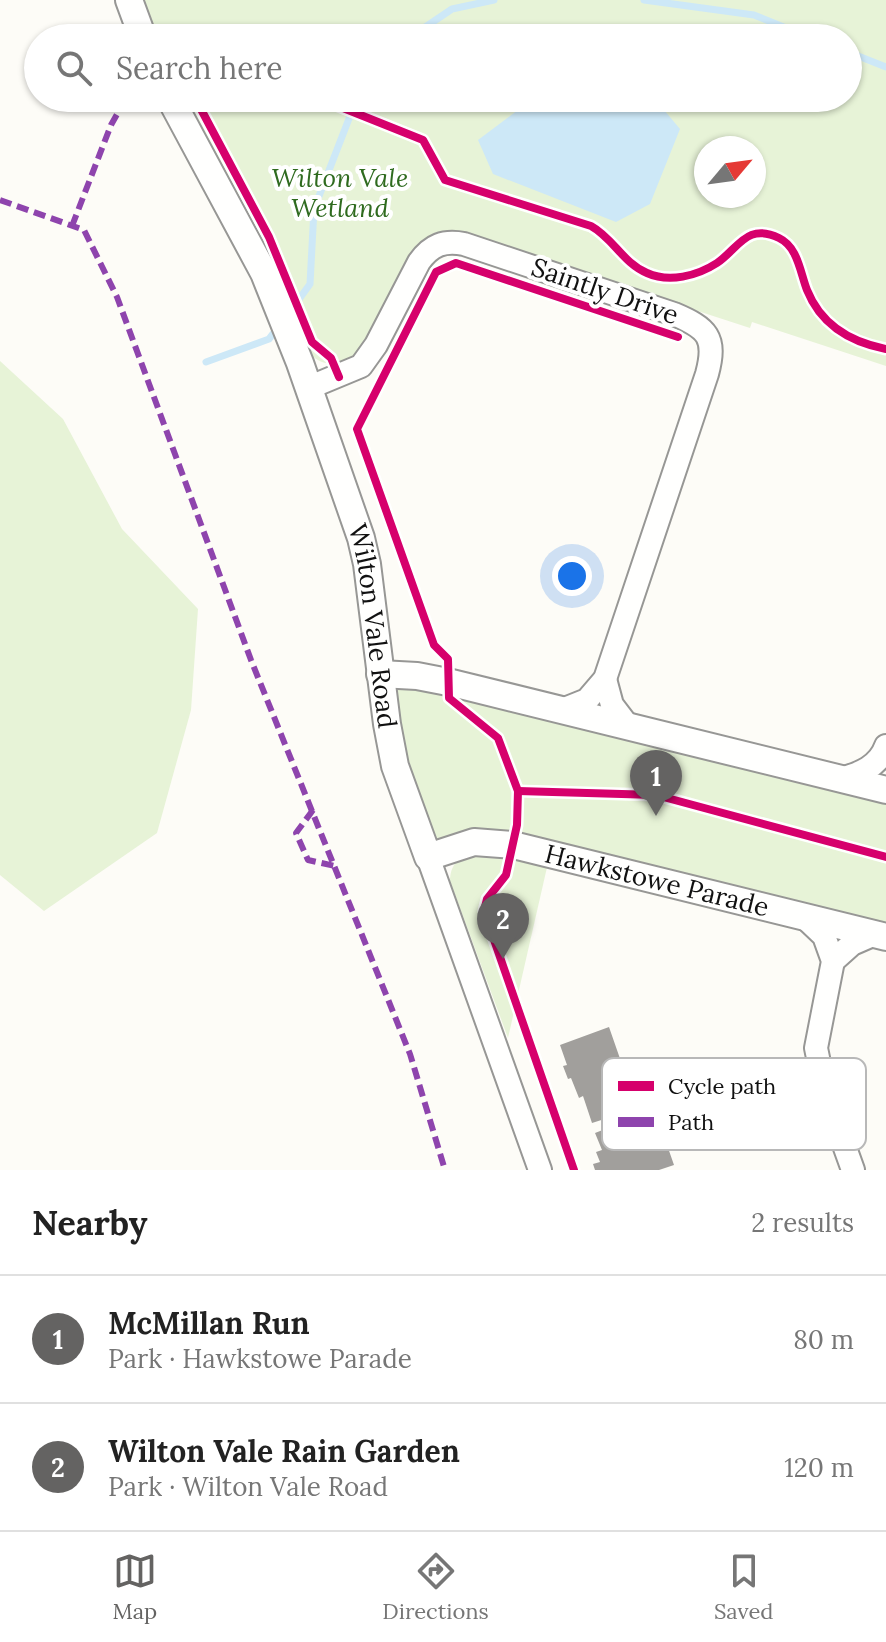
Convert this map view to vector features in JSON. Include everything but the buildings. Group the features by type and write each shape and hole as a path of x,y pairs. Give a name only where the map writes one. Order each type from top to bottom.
{"street":[{"path":"129,0 138,24"},
{"name":"Wilton Vale Road","path":"178,112 264,273 300,363 364,551 395,766 540,1170"},
{"name":"Saintly Drive","path":"308,388 361,366 376,345 426,251 443,243 464,244 674,314 703,329 712,348 711,360 605,679"},
{"path":"380,674 433,679 886,790"},
{"path":"562,710 587,700 605,679"},
{"path":"605,679 612,705 628,726"},
{"path":"840,779 865,770 885,754"},
{"name":"Hawkstowe Parade","path":"428,857 474,842 505,844 880,936"},
{"path":"804,917 824,936 833,961 816,1048 818,1058"},
{"path":"833,961 852,944 880,936"},
{"path":"846,1150 853,1170"}],"green space":[{"name":"Wilton Vale Wetland","path":"141,0 886,0 886,366 752,322 750,328 452,231 434,233 419,243 376,327 354,357 335,364 316,359 310,354 190,112 862,112 862,24 150,24"},
{"path":"0,361 63,419 122,529 198,609 191,710 157,833 44,911 0,875"},
{"path":"412,685 886,800 886,928 437,838 432,832 407,759 394,688"},
{"path":"472,852 548,863 508,1038 450,881 456,863"}],"water":[{"path":"515,112 666,112 680,129 650,204 616,222 493,174 478,140"}],"waterway":[{"path":"430,24 452,9 494,0"},
{"path":"644,0 754,15 776,24"},
{"path":"862,58 886,67"},
{"path":"287,316 310,284 314,209 352,112"},
{"path":"206,362 269,339 279,326"}],"marked path":[{"path":"72,226 118,112"},
{"path":"0,200 84,230 117,297 251,660 410,1054 445,1170"},
{"path":"313,810 296,833 308,860 335,866"}],"cycle path":[{"path":"202,112 269,237 312,342 331,358 339,377"},
{"path":"353,112 423,140 445,180 591,226 631,263 656,276 674,278 701,271 717,263 751,235 759,233 779,238 794,254 807,290 820,313 838,330 860,342 886,349"},
{"path":"574,1170 484,911 487,899 506,875 517,825 518,791 498,738 449,698 448,659 434,645 357,429 436,272 456,263 678,337"},
{"path":"518,791 656,795 886,857"}],"place":[{"name":"McMillan Run","path":"656,816"},
{"name":"Wilton Vale Rain Garden","path":"503,959"}]}
